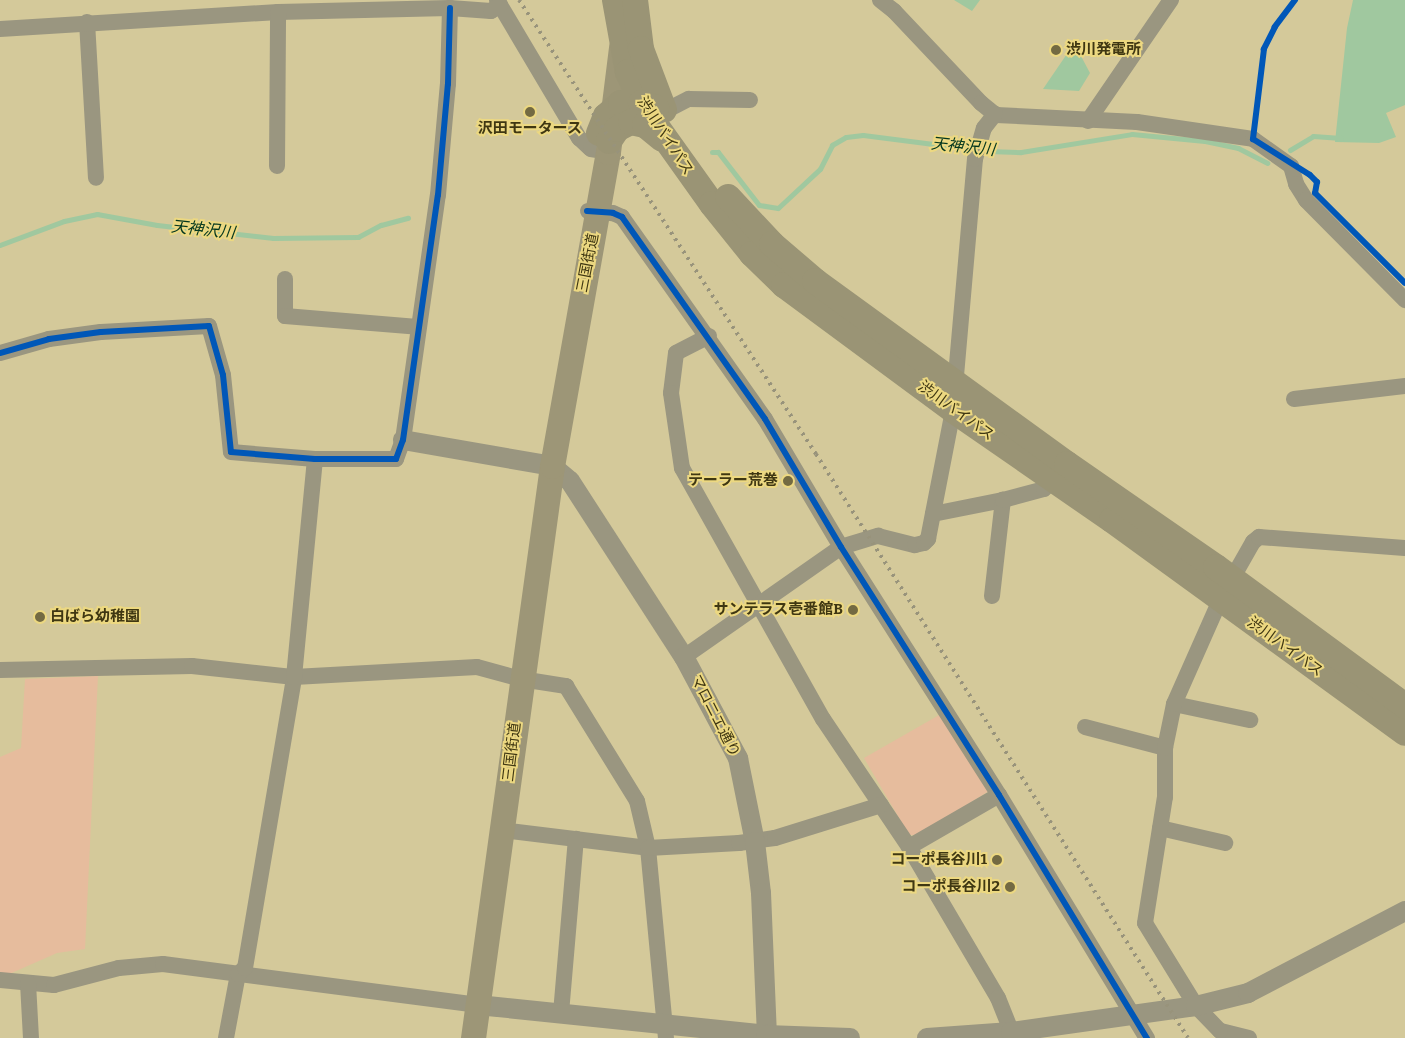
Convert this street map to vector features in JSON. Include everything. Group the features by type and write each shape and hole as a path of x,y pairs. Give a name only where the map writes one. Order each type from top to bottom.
{"highway":[{"name":"渋川バイパス","path":"622,2 622,39 628,72 653,107 712,180 772,244 815,282 954,380 1112,520 1226,590 1405,706"},
{"name":"渋川バイパス","path":"622,2 641,49 653,107 668,144 752,254 784,285 953,410 1060,472"},
{"path":"604,144 606,116 614,108 621,103 653,107"},
{"path":"604,144 617,129 631,122 645,125 668,144"},
{"name":"渋川バイパス","path":"1226,590 1405,733"}],"main road":[{"name":"三国街道","path":"473,1038 521,679 552,466 561,357 592,212 604,144 622,2"},
{"path":"614,108 622,39"}],"street":[{"path":"880,0 895,5 980,103 995,114 1088,121 1137,122 1253,139 1291,166 1296,184 1306,200 1405,300"},
{"path":"1088,121 1171,0"},
{"path":"0,29 87,22 278,12 450,8 491,11 498,3 585,146 604,144"},
{"path":"0,353 49,339 101,332 209,326 223,375 231,452 315,459 396,459 403,440 438,195 448,84 450,8"},
{"path":"277,166 278,12"},
{"path":"87,22 96,178"},
{"path":"653,107 689,99 750,100"},
{"path":"684,656 841,547 878,536 924,543 928,538 953,410 954,380 971,224 976,153 984,128 995,114"},
{"path":"592,212 613,212 622,217 709,336 766,419 841,547 998,795 1147,1038"},
{"path":"285,279 285,316 418,327"},
{"path":"709,336 676,353 671,393 682,468 823,719 909,848 998,998 1012,1035"},
{"path":"1294,399 1405,386"},
{"path":"403,440 552,466"},
{"path":"226,1038 238,974 245,968 294,677 315,459"},
{"name":"マロニエ通り","path":"552,466 570,480 684,656 738,758 755,842 761,893 766,1036"},
{"path":"932,514 1044,490 1060,472"},
{"path":"992,596 1003,500"},
{"path":"1249,1038 1220,1032 1196,1006 1145,923 1165,797 1165,748 1174,704 1226,590 1253,542 1259,537 1405,548"},
{"path":"0,670 192,666 294,677 477,666 521,679 566,686 637,801 648,848 666,1031"},
{"path":"1174,704 1250,720"},
{"path":"1085,727 1165,748"},
{"path":"909,848 998,795"},
{"path":"502,830 648,848 755,842 881,805"},
{"path":"1160,828 1225,843"},
{"path":"561,1013 576,838"},
{"path":"927,1038 1012,1035 1132,1014 1196,1006 1248,993 1405,911"},
{"path":"0,980 54,985 119,968 164,964 478,1005 561,1013 666,1031 850,1038"},
{"path":"28,983 31,1038"}],"shaded area":[{"path":"954,0 980,0 972,11"},
{"path":"1353,0 1405,0 1405,105 1386,113 1396,137 1379,143 1335,142 1347,28"},
{"path":"1071,48 1082,58 1090,73 1079,91 1043,89"},
{"path":"98,676 85,949 57,953 7,975 0,973 0,757 21,748 25,679"},
{"path":"941,714 989,791 918,835 909,835 864,758"}],"waterway":[{"name":"天神沢川","path":"712,152 718,152 759,205 778,208 820,169 832,145 846,137 863,135 988,151 1021,152 1132,134 1205,141 1238,148 1267,163"},
{"name":"天神沢川","path":"1290,150 1313,136 1341,138"},
{"name":"天神沢川","path":"0,245 64,221 97,214 157,225 273,238 358,237 381,225 408,218"}],"railway":[{"path":"519,0 816,454 1188,1038"}],"cycle path":[{"path":"1295,0 1275,27 1264,49 1253,139 1310,175 1317,182 1315,193 1405,283"},
{"path":"0,353 49,339 101,332 209,326 223,375 231,452 315,459 396,459 403,440 438,195 448,84 450,8"},
{"path":"587,211 613,213 622,217 765,419 841,547 999,795 1147,1038"}],"place":[{"name":"渋川発電所","path":"1056,50"},
{"name":"沢田モータース","path":"530,112"},
{"name":"テーラー荒巻","path":"788,481"},
{"name":"サンテラス壱番館B","path":"853,610"},
{"name":"白ばら幼稚園","path":"40,617"},
{"name":"コーポ長谷川1","path":"997,860"},
{"name":"コーポ長谷川2","path":"1010,887"}]}
